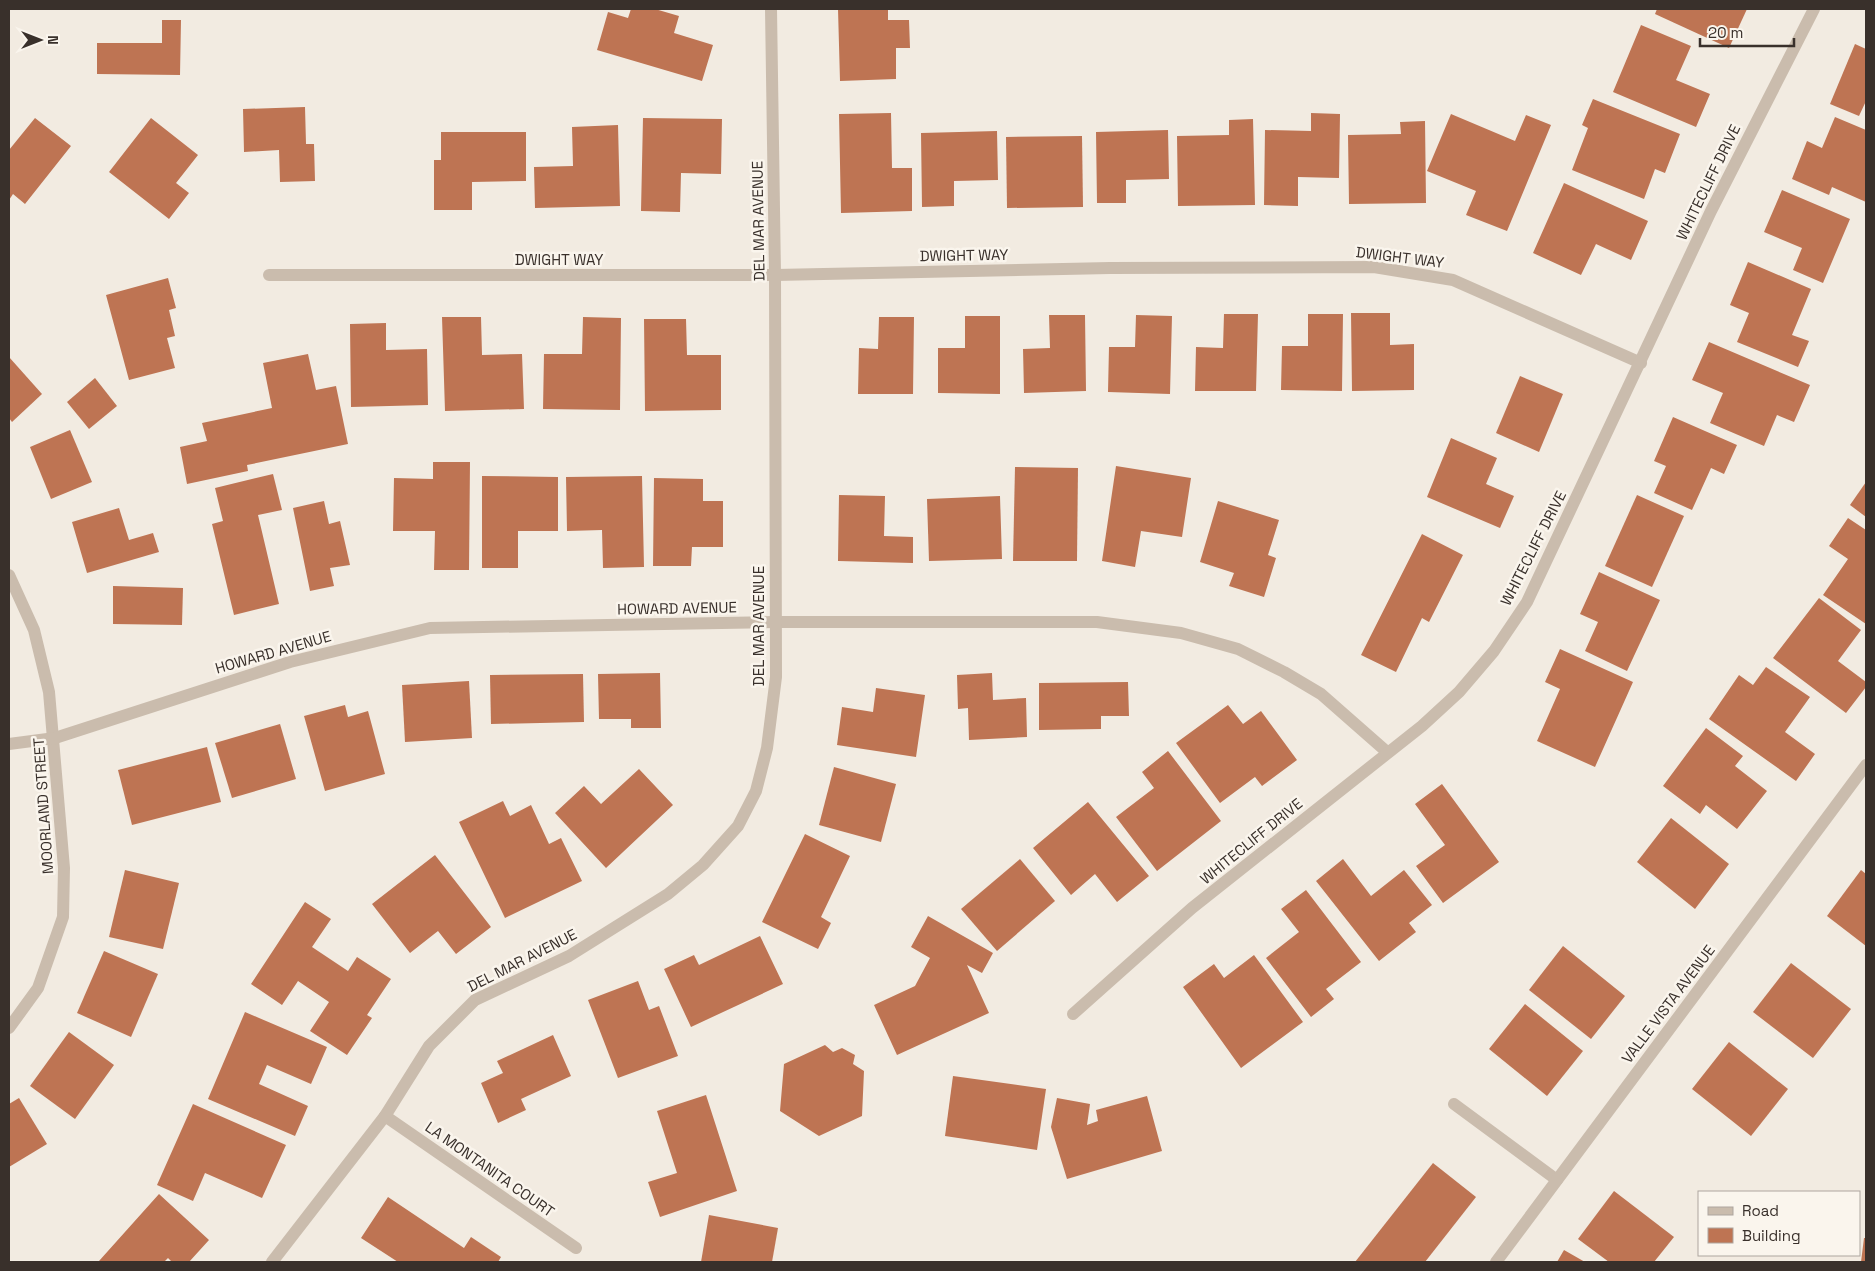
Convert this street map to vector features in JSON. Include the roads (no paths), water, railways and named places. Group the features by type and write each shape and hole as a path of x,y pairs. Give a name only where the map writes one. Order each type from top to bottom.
{"street":[{"name":"DEL MAR AVENUE","path":"272,1262 385,1116 429,1046 475,1000 569,956 668,894 703,865 738,826 756,790 768,748 776,677 775,275 771,9"},
{"name":"WHITECLIFF DRIVE","path":"1073,1014 1192,908 1422,726 1458,692 1494,651 1527,602 1711,211 1814,9"},
{"name":"DWIGHT WAY","path":"269,275 775,275 1100,268 1374,267 1453,280 1641,363"},
{"name":"MOORLAND STREET","path":"9,575 34,630 49,692 64,868 63,917 38,988 9,1028"},
{"name":"HOWARD AVENUE","path":"9,744 54,738 290,662 430,628 775,622 1097,622 1181,633 1238,649 1284,672 1320,694 1387,752"},
{"name":"VALLE VISTA AVENUE","path":"1496,1262 1866,765"},
{"path":"1454,1104 1557,1180"},
{"name":"LA MONTANITA COURT","path":"385,1116 576,1248"}]}
